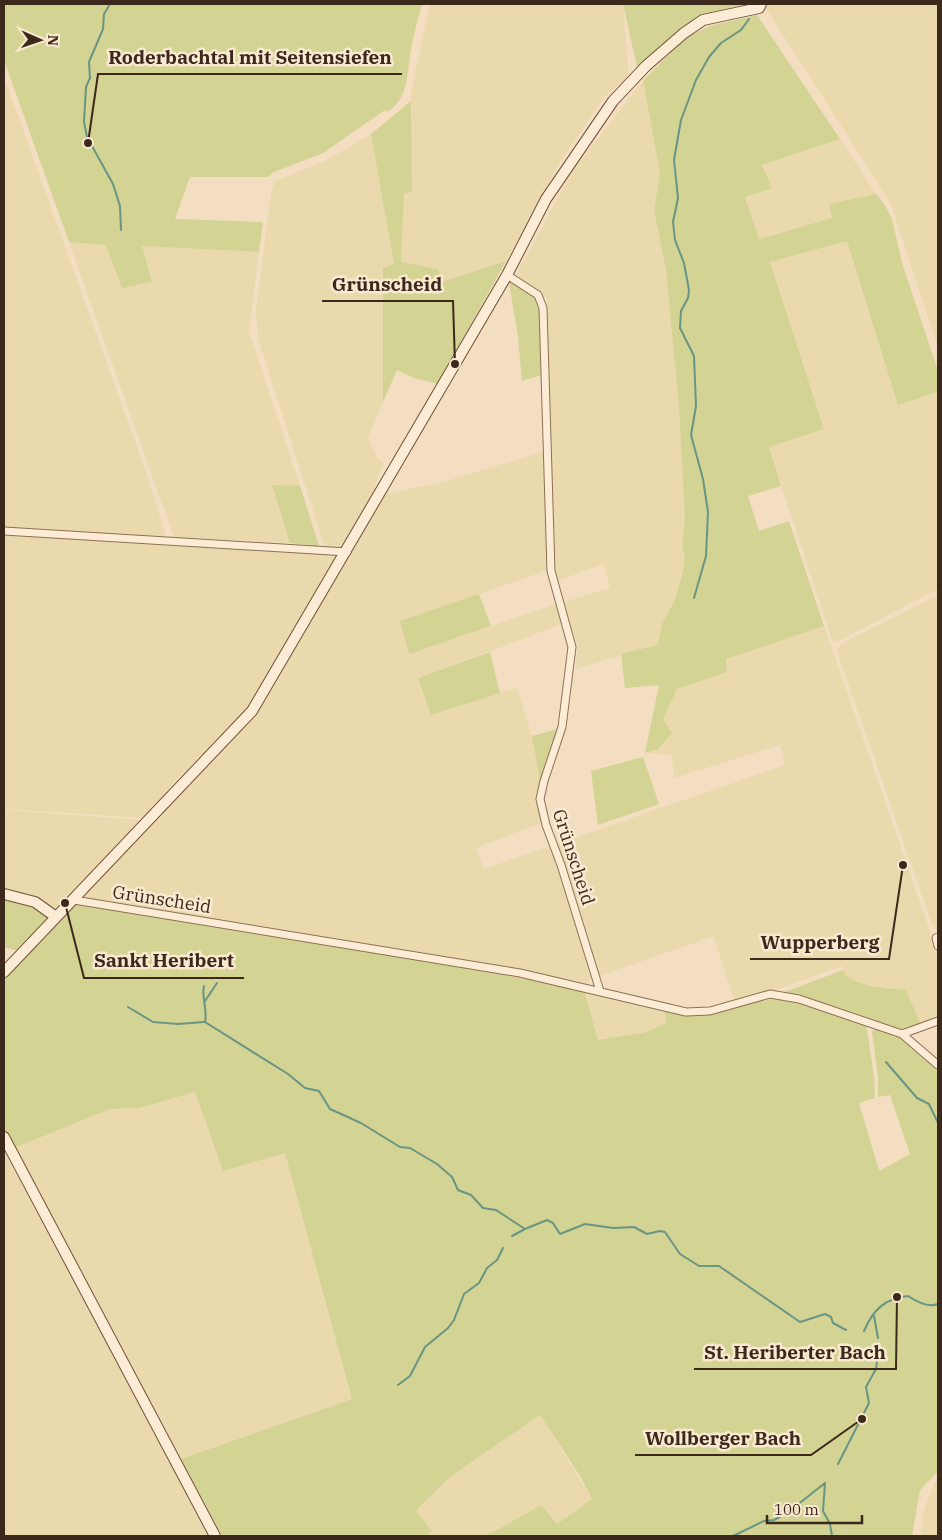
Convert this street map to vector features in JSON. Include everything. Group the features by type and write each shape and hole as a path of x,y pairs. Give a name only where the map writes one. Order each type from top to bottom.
{"street":[{"path":"4,972 252,710 507,275 546,199 613,101 684,33 704,20 759,8 761,4"},
{"name":"Grünscheid","path":"507,275 538,296 543,308 551,571 572,646 562,727 544,781 540,800 546,825 564,874 600,991"},
{"path":"4,531 346,552"},
{"path":"4,894 35,902 56,917"},
{"name":"Grünscheid","path":"74,900 520,973 686,1012 710,1011 770,994 808,1002 902,1034 938,1065"},
{"path":"938,937 936,938 938,946"},
{"path":"902,1034 938,1021"},
{"path":"4,1137 215,1536"}],"shaded area":[{"path":"430,4 623,4 629,76 604,97 559,164 506,261 443,281 401,262 404,194 412,190 411,92"},
{"path":"768,4 938,4 938,347 891,204 766,8"},
{"path":"4,77 147,475 166,537 4,529"},
{"path":"643,81 660,173 654,210 666,270 679,407 685,519 682,547 685,557 674,602 662,624 658,643 575,669 578,648 564,602 610,588 604,564 557,581 554,568 547,298 516,275 573,170"},
{"path":"371,134 394,264 383,269 383,402 368,438 379,460 384,463 374,487 379,491 344,548 325,547 258,339 256,311 271,193 275,181 325,161"},
{"path":"840,139 876,194 829,204 832,218 759,239 745,196 772,188 762,165"},
{"path":"847,241 898,405 938,392 938,589 837,642 832,640 769,447 824,429 770,262"},
{"path":"69,242 259,252 249,331 300,486 272,486 290,543 174,537"},
{"path":"545,451 548,570 400,622 409,654 556,604 562,624 418,678 431,715 517,687 532,736 540,780 537,796 541,823 476,848 484,869 550,846 592,977 587,983 84,899 83,896 254,715 384,494 443,482"},
{"path":"4,534 334,554 337,559 249,706 177,779 144,818 4,809"},
{"path":"938,595 938,931 932,924 837,651 841,644"},
{"path":"824,626 938,954 938,1019 921,1025 906,990 856,983 845,974 842,966 773,991 734,1001 714,936 599,976 580,908 557,844 785,765 780,745 674,778 672,755 645,753 658,749 663,720 677,689 727,672 726,659"},
{"path":"4,810 142,820 60,911 35,897 4,888"},
{"path":"584,990 664,1009 666,1023 647,1032 598,1040"},
{"path":"195,1092 223,1171 285,1153 352,1399 181,1459 14,1148 112,1109 139,1108"},
{"path":"4,1152 94,1316 211,1536 4,1536"},
{"path":"540,1415 592,1499 557,1524 541,1505 486,1536 425,1536 431,1532 416,1510 451,1476"},
{"path":"938,1476 938,1536 920,1536 924,1509"}],"green space":[{"path":"4,4 422,4 412,43 406,84 394,107 387,112 385,110 323,153 274,172 268,177 190,177 175,219 263,222 259,252 142,246 152,282 122,288 106,245 69,242 4,60"},
{"path":"623,4 748,4 735,10 698,16 637,67"},
{"path":"757,15 840,139 762,165 772,188 745,197 759,239 832,218 829,204 876,194 885,205 892,219 902,263 938,371 938,392 898,405 847,241 770,262 824,429 769,447 781,486 748,496 759,531 789,521 824,626 726,659 727,672 677,689 663,720 672,733 658,749 645,753 659,685 625,688 621,654 658,643 662,624 674,602 682,574 685,557 682,547 685,519 679,407 666,270 654,210 660,173 643,81 684,39 709,26"},
{"path":"411,101 412,191 404,194 401,262 437,269 444,281 506,261 438,384 414,378 397,370 383,402 383,268 394,264 371,134"},
{"path":"509,282 535,296 540,307 542,375 522,381 518,337"},
{"path":"272,485 300,486 319,546 290,543"},
{"path":"479,594 491,626 409,654 400,621"},
{"path":"490,652 500,693 431,715 418,678"},
{"path":"558,729 540,780 532,736"},
{"path":"643,757 659,804 598,825 591,771"},
{"path":"4,898 33,906 48,918 18,951 4,947"},
{"path":"76,904 422,959 584,990 598,1040 647,1032 666,1023 664,1009 688,1016 710,1015 771,999 794,1001 866,1023 874,1077 875,1098 859,1103 879,1171 910,1154 890,1095 878,1097 878,1077 872,1032 875,1027 901,1037 938,1071 938,1472 920,1490 912,1536 486,1536 541,1505 557,1524 592,1499 580,1476 540,1415 451,1476 416,1510 432,1532 425,1536 222,1536 181,1459 352,1399 285,1153 223,1171 195,1092 139,1108 111,1109 14,1148 4,1128 4,979"},
{"path":"843,970 847,976 861,983 906,990 921,1025 904,1030 797,994 782,993"}],"waterway":[{"path":"110,4 104,14 103,29 89,62 90,78 86,87 84,122 87,137 113,184 120,206 121,230"},
{"path":"694,598 706,556 708,512 703,479 691,435 696,406 694,356 680,328 681,311 688,298 689,290 684,263 675,240 673,222 678,198 674,160 681,120 696,80 709,57 721,43 741,30 749,19"},
{"path":"205,1001 217,983"},
{"path":"204,986 205,1022 288,1074 305,1088 319,1091 330,1109 361,1123 400,1147 410,1148 437,1164 452,1177 458,1190 471,1195 483,1208 496,1210 525,1229 547,1220 553,1223 560,1234 585,1224 613,1228 634,1227 647,1234 660,1231 665,1232 680,1254 699,1266 719,1266 800,1322 825,1314 831,1317 833,1323 846,1330"},
{"path":"128,1007 153,1022 178,1024 204,1022"},
{"path":"886,1062 917,1098 929,1104 938,1123"},
{"path":"512,1236 525,1229"},
{"path":"398,1385 410,1376 425,1347 448,1328 454,1320 464,1294 479,1283 487,1268 497,1260 503,1248"},
{"path":"864,1331 876,1311 886,1302 893,1299 908,1296 926,1305 938,1304"},
{"path":"874,1316 878,1338"},
{"path":"838,1464 869,1403 866,1387 876,1369 878,1353"},
{"path":"825,1483 823,1511 830,1524 832,1536"},
{"path":"733,1536 764,1521 774,1520 787,1513 825,1483"}],"place":[{"name":"Roderbachtal mit Seitensiefen","path":"88,143"},
{"name":"Grünscheid","path":"455,364"},
{"name":"Wupperberg","path":"903,865"},
{"name":"Sankt Heribert","path":"65,903"},
{"name":"St. Heriberter Bach","path":"897,1297"},
{"name":"Wollberger Bach","path":"862,1419"}]}
